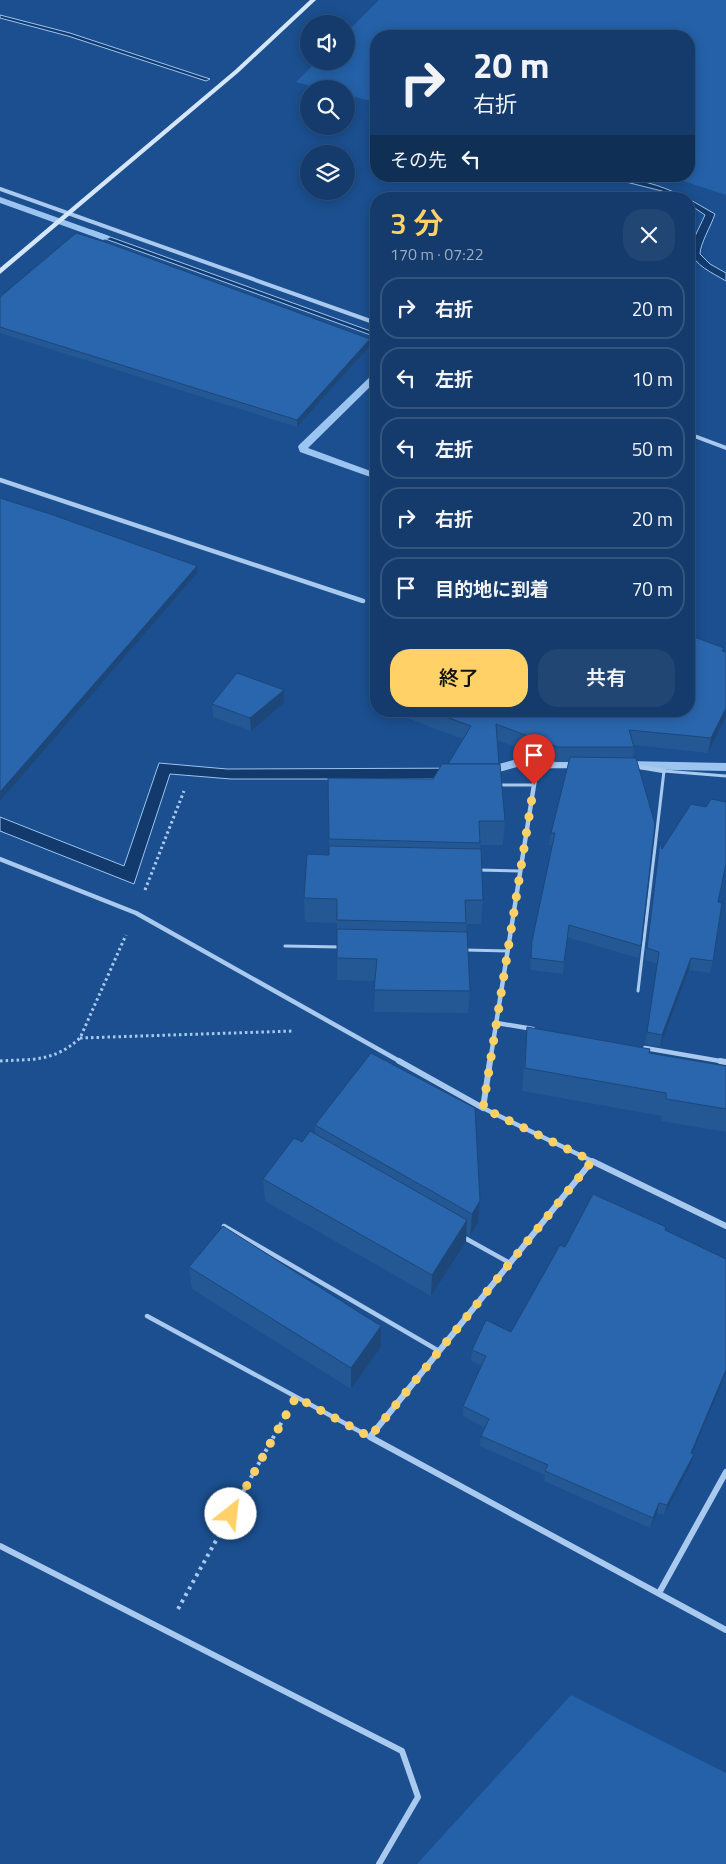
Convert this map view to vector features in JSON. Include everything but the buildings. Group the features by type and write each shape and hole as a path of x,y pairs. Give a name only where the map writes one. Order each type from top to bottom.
{"street":[{"path":"0,272 236,71 313,0"},
{"path":"0,189 370,320"},
{"path":"695,436 726,448"},
{"path":"0,480 363,601"},
{"path":"0,858 136,912 483,1108 537,766 576,766"},
{"path":"625,766 664,771"},
{"path":"496,1023 544,1031"},
{"path":"640,1047 726,1062"},
{"path":"726,1226 592,1161 370,1437 726,1630"},
{"path":"658,1593 726,1472"},
{"path":"0,1546 402,1751 418,1797 379,1864"}],"lane":[{"path":"638,992 664,771 726,776"},
{"path":"496,785 534,785"},
{"path":"472,870 520,871"},
{"path":"285,946 343,947"},
{"path":"459,950 508,951"},
{"path":"483,1108 592,1161"},
{"path":"224,1226 439,1351"},
{"path":"458,1234 510,1263"},
{"path":"146,1316 370,1437"}],"path":[{"path":"0,1061 46,1058 67,1050 80,1038 306,1030 334,1023"},
{"path":"166,1632 296,1397"}],"shaded area":[{"path":"379,0 726,0 726,195 686,182 695,182 695,30 370,30 370,101 355,97 355,80 300,80 300,83 296,82 308,70 355,70 355,24"},
{"path":"0,15 70,33 210,79 206,81 68,36 0,18"},
{"path":"626,182 646,182 672,192"},
{"path":"695,202 715,214 700,254 710,264 726,273 726,281 695,260 695,236 705,215 695,208"},
{"path":"91,230 370,331 370,335 89,233"},
{"path":"159,763 227,769 490,768 493,779 231,779 170,774 134,884 0,831 0,817 124,866"},
{"path":"571,1695 726,1773 726,1864 417,1864"}],"waterway":[{"path":"0,200 106,238"},
{"path":"370,382 303,447 304,450 370,474"},
{"path":"485,772 517,763 584,764"},
{"path":"626,765 726,767"}],"route":[{"path":"231,1514 296,1397 370,1437 592,1161 483,1108 534,785"}]}
